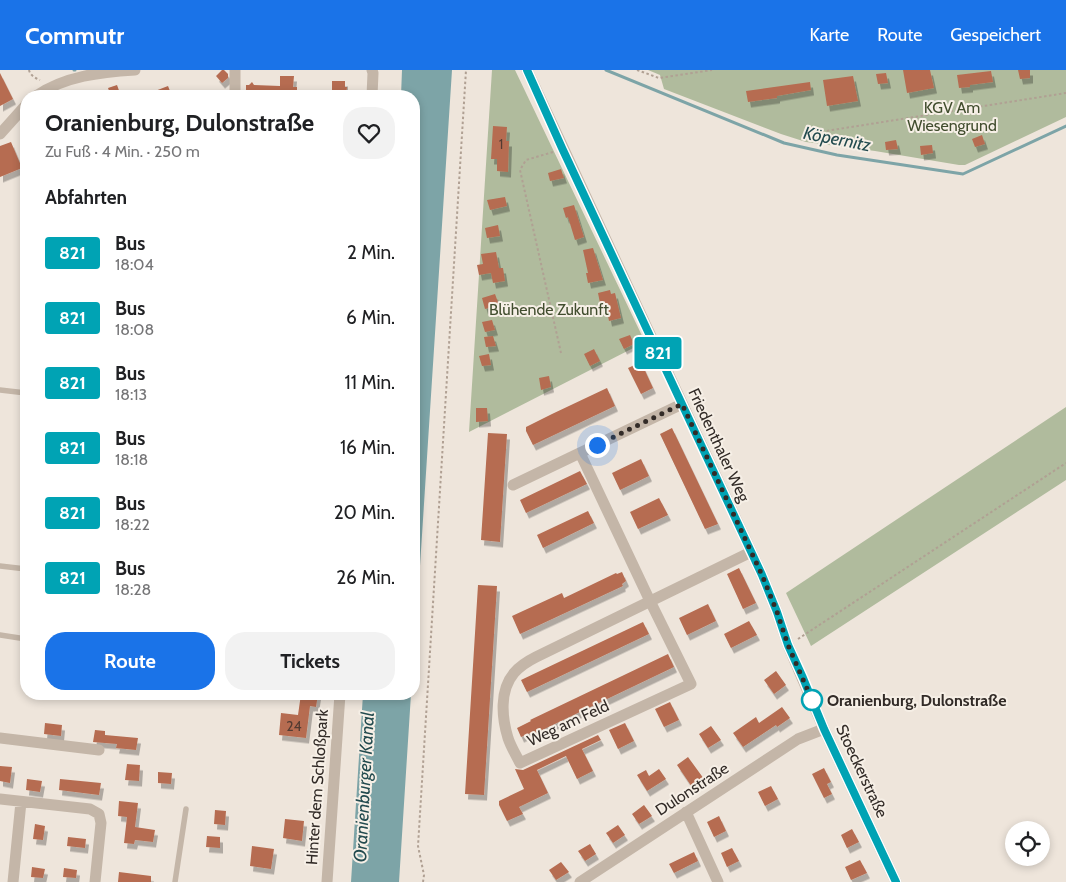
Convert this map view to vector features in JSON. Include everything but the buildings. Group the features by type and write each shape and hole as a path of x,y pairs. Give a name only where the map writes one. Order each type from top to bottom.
{"street":[{"path":"47,90 86,76 104,72 135,70"},
{"path":"235,70 235,90"},
{"path":"372,70 372,90"},
{"name":"Friedenthaler Weg","path":"527,70 751,552 777,612 788,645"},
{"path":"0,134 20,112"},
{"path":"513,485 682,404"},
{"path":"580,453 650,601"},
{"name":"Weg am Feld","path":"650,601 691,684 520,763 508,740 502,706 506,687 513,674 522,665 536,657 650,601 751,552"},
{"name":"Stoeckerstraße","path":"788,645 824,729 896,882"},
{"name":"Hinter dem Schloßpark","path":"327,882 340,700"},
{"name":"Dulonstraße","path":"580,882 593,878 686,812 798,739 824,729"},
{"path":"0,738 99,750"},
{"path":"0,799 90,809 99,814 101,824 95,882"},
{"path":"13,882 21,802"},
{"path":"686,812 718,882"}],"lane":[{"path":"0,390 20,392"},
{"path":"0,566 20,569"},
{"path":"0,635 20,639"},
{"path":"175,882 186,809"}],"path":[{"path":"423,882 424,875 418,846 466,70"},
{"path":"637,70 659,78 712,70"},
{"path":"807,134 1066,93"},
{"path":"561,352 520,170 526,160 562,148"},
{"path":"788,645 1066,463"}],"green space":[{"name":"Blühende Zukunft","path":"492,70 515,70 645,342 469,432"},
{"name":"KGV Am Wiesengrund","path":"648,70 1066,70 1066,117 965,165 959,165 806,142 664,89 660,75"},
{"path":"1066,407 1066,480 811,646 786,593"}],"water":[{"path":"402,70 452,70 420,566 420,90 401,90"},
{"name":"Oranienburger Kanal","path":"363,700 411,700 399,882 351,882"}],"waterway":[{"name":"Köpernitz","path":"606,70 784,143 837,155 963,174 1066,126"}],"bus line":[{"name":"821","path":"527,70 762,575 788,645 824,729 896,882"}],"place":[{"name":"Oranienburg, Dulonstraße","path":"812,700"}],"route":[{"path":"597,445 682,404 762,575 788,645 812,700"}]}
